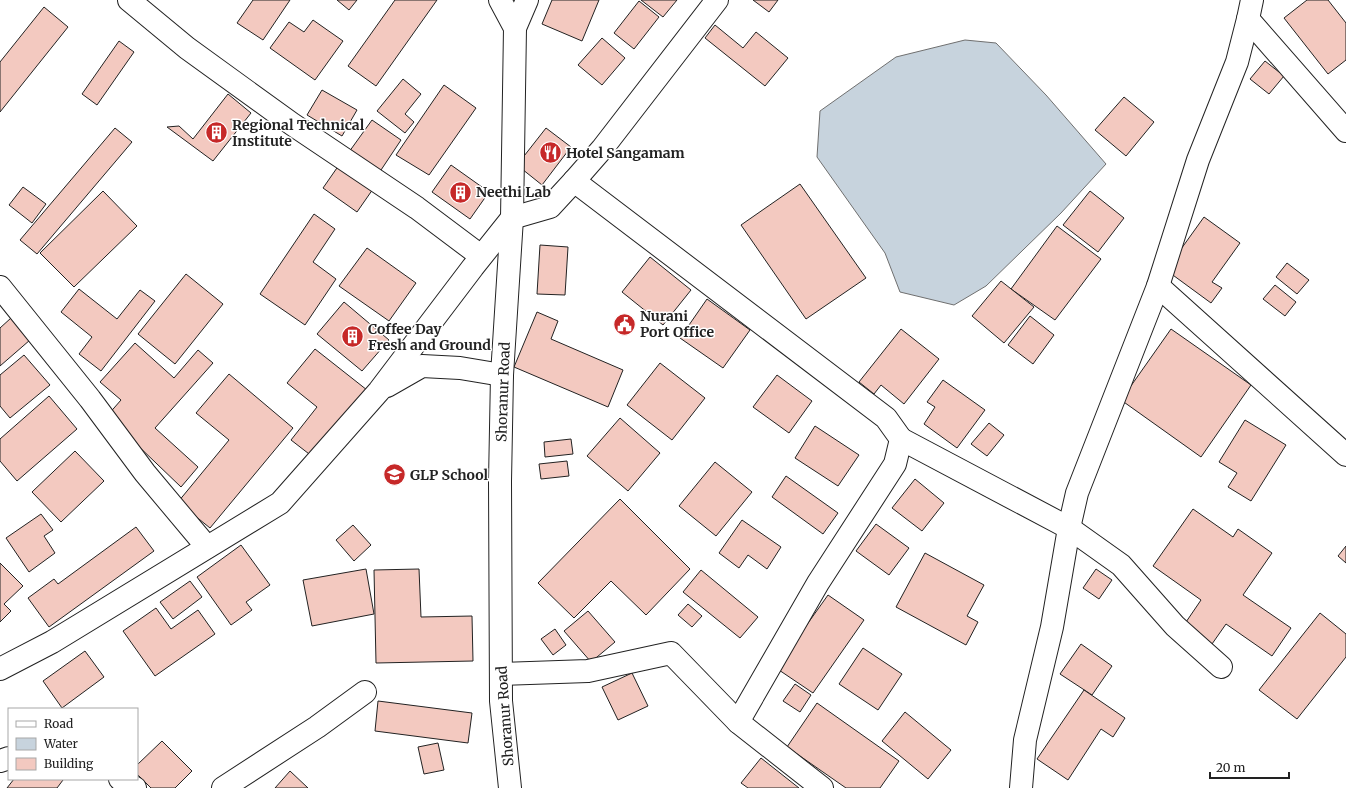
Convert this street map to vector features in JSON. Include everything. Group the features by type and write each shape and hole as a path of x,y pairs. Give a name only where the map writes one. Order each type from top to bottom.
{"street":[{"path":"129,0 199,57 292,124 417,208 482,256"},
{"name":"Shoranur Road","path":"500,0 515,28 512,218 502,375 500,481 501,701 510,788"},
{"path":"515,28 527,0"},
{"path":"0,669 52,642 280,503 379,391 512,218 550,207 602,149 717,0"},
{"path":"1250,9 1346,131"},
{"path":"1021,788 1025,740 1052,627 1069,528 1077,493 1158,286 1198,160 1237,62 1250,9"},
{"path":"574,181 886,418 901,439 1069,528 1121,565 1175,626 1221,667"},
{"path":"1158,286 1346,455"},
{"path":"0,287 90,399 145,473 207,547"},
{"path":"379,391 422,366 460,368 502,375"},
{"path":"738,722 818,583 895,464 901,439"},
{"path":"501,674 588,671 671,653 738,722 822,788"},
{"path":"223,788 317,727 365,692"},
{"path":"122,780 135,788"}],"water":[{"path":"965,40 996,43 1046,95 1106,164 1061,213 986,286 954,305 900,292 885,253 817,157 820,111 896,57"}],"building":[{"path":"253,0 290,0 263,40 237,23"},
{"path":"337,0 357,0 349,10"},
{"path":"395,0 437,0 376,86 348,66"},
{"path":"552,0 599,0 582,41 542,24"},
{"path":"641,0 677,0 663,17"},
{"path":"753,0 778,0 769,12"},
{"path":"1307,0 1328,0 1346,23 1346,60 1328,74 1284,18"},
{"path":"639,1 659,17 634,49 614,33"},
{"path":"44,7 68,27 0,112 0,62"},
{"path":"313,20 343,41 315,80 270,48 289,22 304,32"},
{"path":"715,25 743,48 756,32 788,58 765,86 705,38"},
{"path":"602,38 625,58 602,85 578,65"},
{"path":"119,41 134,52 97,105 82,94"},
{"path":"1265,61 1284,76 1269,94 1250,79"},
{"path":"403,79 421,94 405,114 414,122 405,133 377,111"},
{"path":"444,85 476,108 429,175 396,155"},
{"path":"322,90 357,110 342,136 307,115"},
{"name":"Regional Technical Institute","path":"228,94 251,113 213,161 167,127 179,126 193,139"},
{"path":"1124,97 1154,122 1126,156 1095,130"},
{"path":"372,120 401,140 379,173 349,152"},
{"path":"115,128 132,142 37,254 20,240"},
{"path":"546,128 571,147 542,185 517,165"},
{"path":"339,165 373,189 357,212 323,188"},
{"name":"Neethi Lab","path":"451,165 489,192 470,219 432,192"},
{"path":"800,184 866,278 806,319 741,225"},
{"path":"23,187 46,204 32,223 9,205"},
{"path":"103,191 137,226 74,287 40,253"},
{"path":"1090,191 1124,218 1098,252 1063,225"},
{"path":"314,214 335,229 313,262 336,279 305,325 260,294"},
{"path":"1204,217 1240,243 1212,282 1222,288 1211,303 1166,270"},
{"path":"1057,226 1101,259 1055,320 1011,289"},
{"path":"540,245 568,247 565,295 537,294"},
{"path":"367,248 416,283 389,321 339,286"},
{"path":"650,257 691,290 663,325 622,292"},
{"path":"1287,263 1309,280 1297,294 1276,277"},
{"path":"186,274 223,304 175,364 138,334"},
{"path":"1001,281 1034,307 1004,343 972,316"},
{"path":"1275,285 1296,302 1285,316 1263,299"},
{"path":"79,289 117,319 140,290 155,301 101,371 79,354 92,337 61,312"},
{"path":"707,299 750,330 723,368 680,338"},
{"name":"Coffee Day Fresh and Ground","path":"344,302 389,340 362,371 317,334"},
{"path":"537,312 558,321 551,339 623,370 608,407 514,367"},
{"path":"1030,316 1054,335 1033,364 1008,345"},
{"path":"11,318 30,340 0,366 0,328"},
{"path":"901,329 939,359 904,404 881,385 874,394 859,382"},
{"path":"1171,329 1251,385 1201,457 1121,400"},
{"path":"135,343 174,378 198,350 213,363 155,428 198,467 181,487 107,416 121,400 100,382"},
{"path":"315,349 367,390 313,457 291,440 317,407 287,383"},
{"path":"24,355 50,385 10,418 0,406 0,375"},
{"path":"660,363 705,398 672,440 627,405"},
{"path":"229,374 293,428 210,528 178,502 229,440 196,413"},
{"path":"777,375 812,401 789,433 753,407"},
{"path":"943,380 985,410 957,448 924,424 935,407 927,402"},
{"path":"49,396 77,429 17,481 0,461 0,439"},
{"path":"620,418 660,453 628,491 587,456"},
{"path":"1245,420 1286,445 1251,501 1228,487 1237,473 1219,462"},
{"path":"989,423 1004,435 987,456 971,444"},
{"path":"815,426 859,455 838,486 795,458"},
{"path":"571,439 573,454 545,457 544,442"},
{"path":"75,451 104,481 61,522 32,492"},
{"path":"567,461 569,476 541,479 539,464"},
{"path":"715,462 752,492 716,536 679,506"},
{"path":"786,476 838,513 823,534 772,497"},
{"path":"915,479 944,503 922,531 892,508"},
{"path":"620,499 690,569 646,615 611,581 574,618 538,583"},
{"path":"1193,509 1233,537 1238,529 1272,553 1243,595 1291,628 1272,656 1226,624 1212,644 1184,625 1201,600 1153,566"},
{"path":"41,514 53,530 44,536 55,553 29,572 6,538"},
{"path":"742,520 781,547 767,569 748,555 739,568 719,553"},
{"path":"876,524 909,548 889,575 856,551"},
{"path":"353,525 371,545 354,561 336,540"},
{"path":"136,527 154,551 49,627 28,598 54,579 58,584"},
{"path":"241,545 270,585 246,602 252,610 231,625 197,577"},
{"path":"1346,546 1346,563 1338,556"},
{"path":"925,553 984,585 967,616 978,622 966,645 896,607"},
{"path":"0,563 23,586 4,604 11,611 0,622"},
{"path":"366,569 374,614 312,626 303,580"},
{"path":"419,569 421,617 472,616 473,661 376,663 374,570"},
{"path":"1096,569 1112,580 1099,599 1083,588"},
{"path":"701,570 758,617 740,638 683,592"},
{"path":"190,581 202,597 173,619 160,602"},
{"path":"828,595 864,620 813,693 776,668"},
{"path":"688,604 702,616 692,627 678,615"},
{"path":"156,608 171,629 198,610 215,634 155,676 123,631"},
{"path":"588,611 615,642 591,662 564,631"},
{"path":"1320,613 1346,634 1346,657 1297,719 1259,690"},
{"path":"555,629 566,645 553,655 541,639"},
{"path":"1081,644 1112,666 1092,695 1060,674"},
{"path":"863,648 902,674 878,710 839,684"},
{"path":"85,651 104,677 62,708 43,681"},
{"path":"632,673 648,706 618,720 602,687"},
{"path":"795,684 811,695 800,712 783,701"},
{"path":"1084,690 1125,718 1113,737 1101,729 1068,780 1037,759"},
{"path":"378,701 472,713 468,743 375,731"},
{"path":"817,703 899,761 880,788 846,788 787,747"},
{"path":"905,712 951,750 928,779 882,741"},
{"path":"162,741 192,771 175,788 151,788 138,775 138,764"},
{"path":"438,743 444,770 424,774 418,747"},
{"path":"761,758 799,788 748,788 741,783"},
{"path":"290,771 308,788 275,788"},
{"path":"13,780 63,780 57,788 7,788"}],"place":[{"name":"Regional Technical Institute","path":"216,133"},
{"name":"Hotel Sangamam","path":"551,153"},
{"name":"Neethi Lab","path":"461,192"},
{"name":"Nurani Port Office","path":"625,324"},
{"name":"Coffee Day Fresh and Ground","path":"353,337"},
{"name":"GLP School","path":"395,475"}]}
